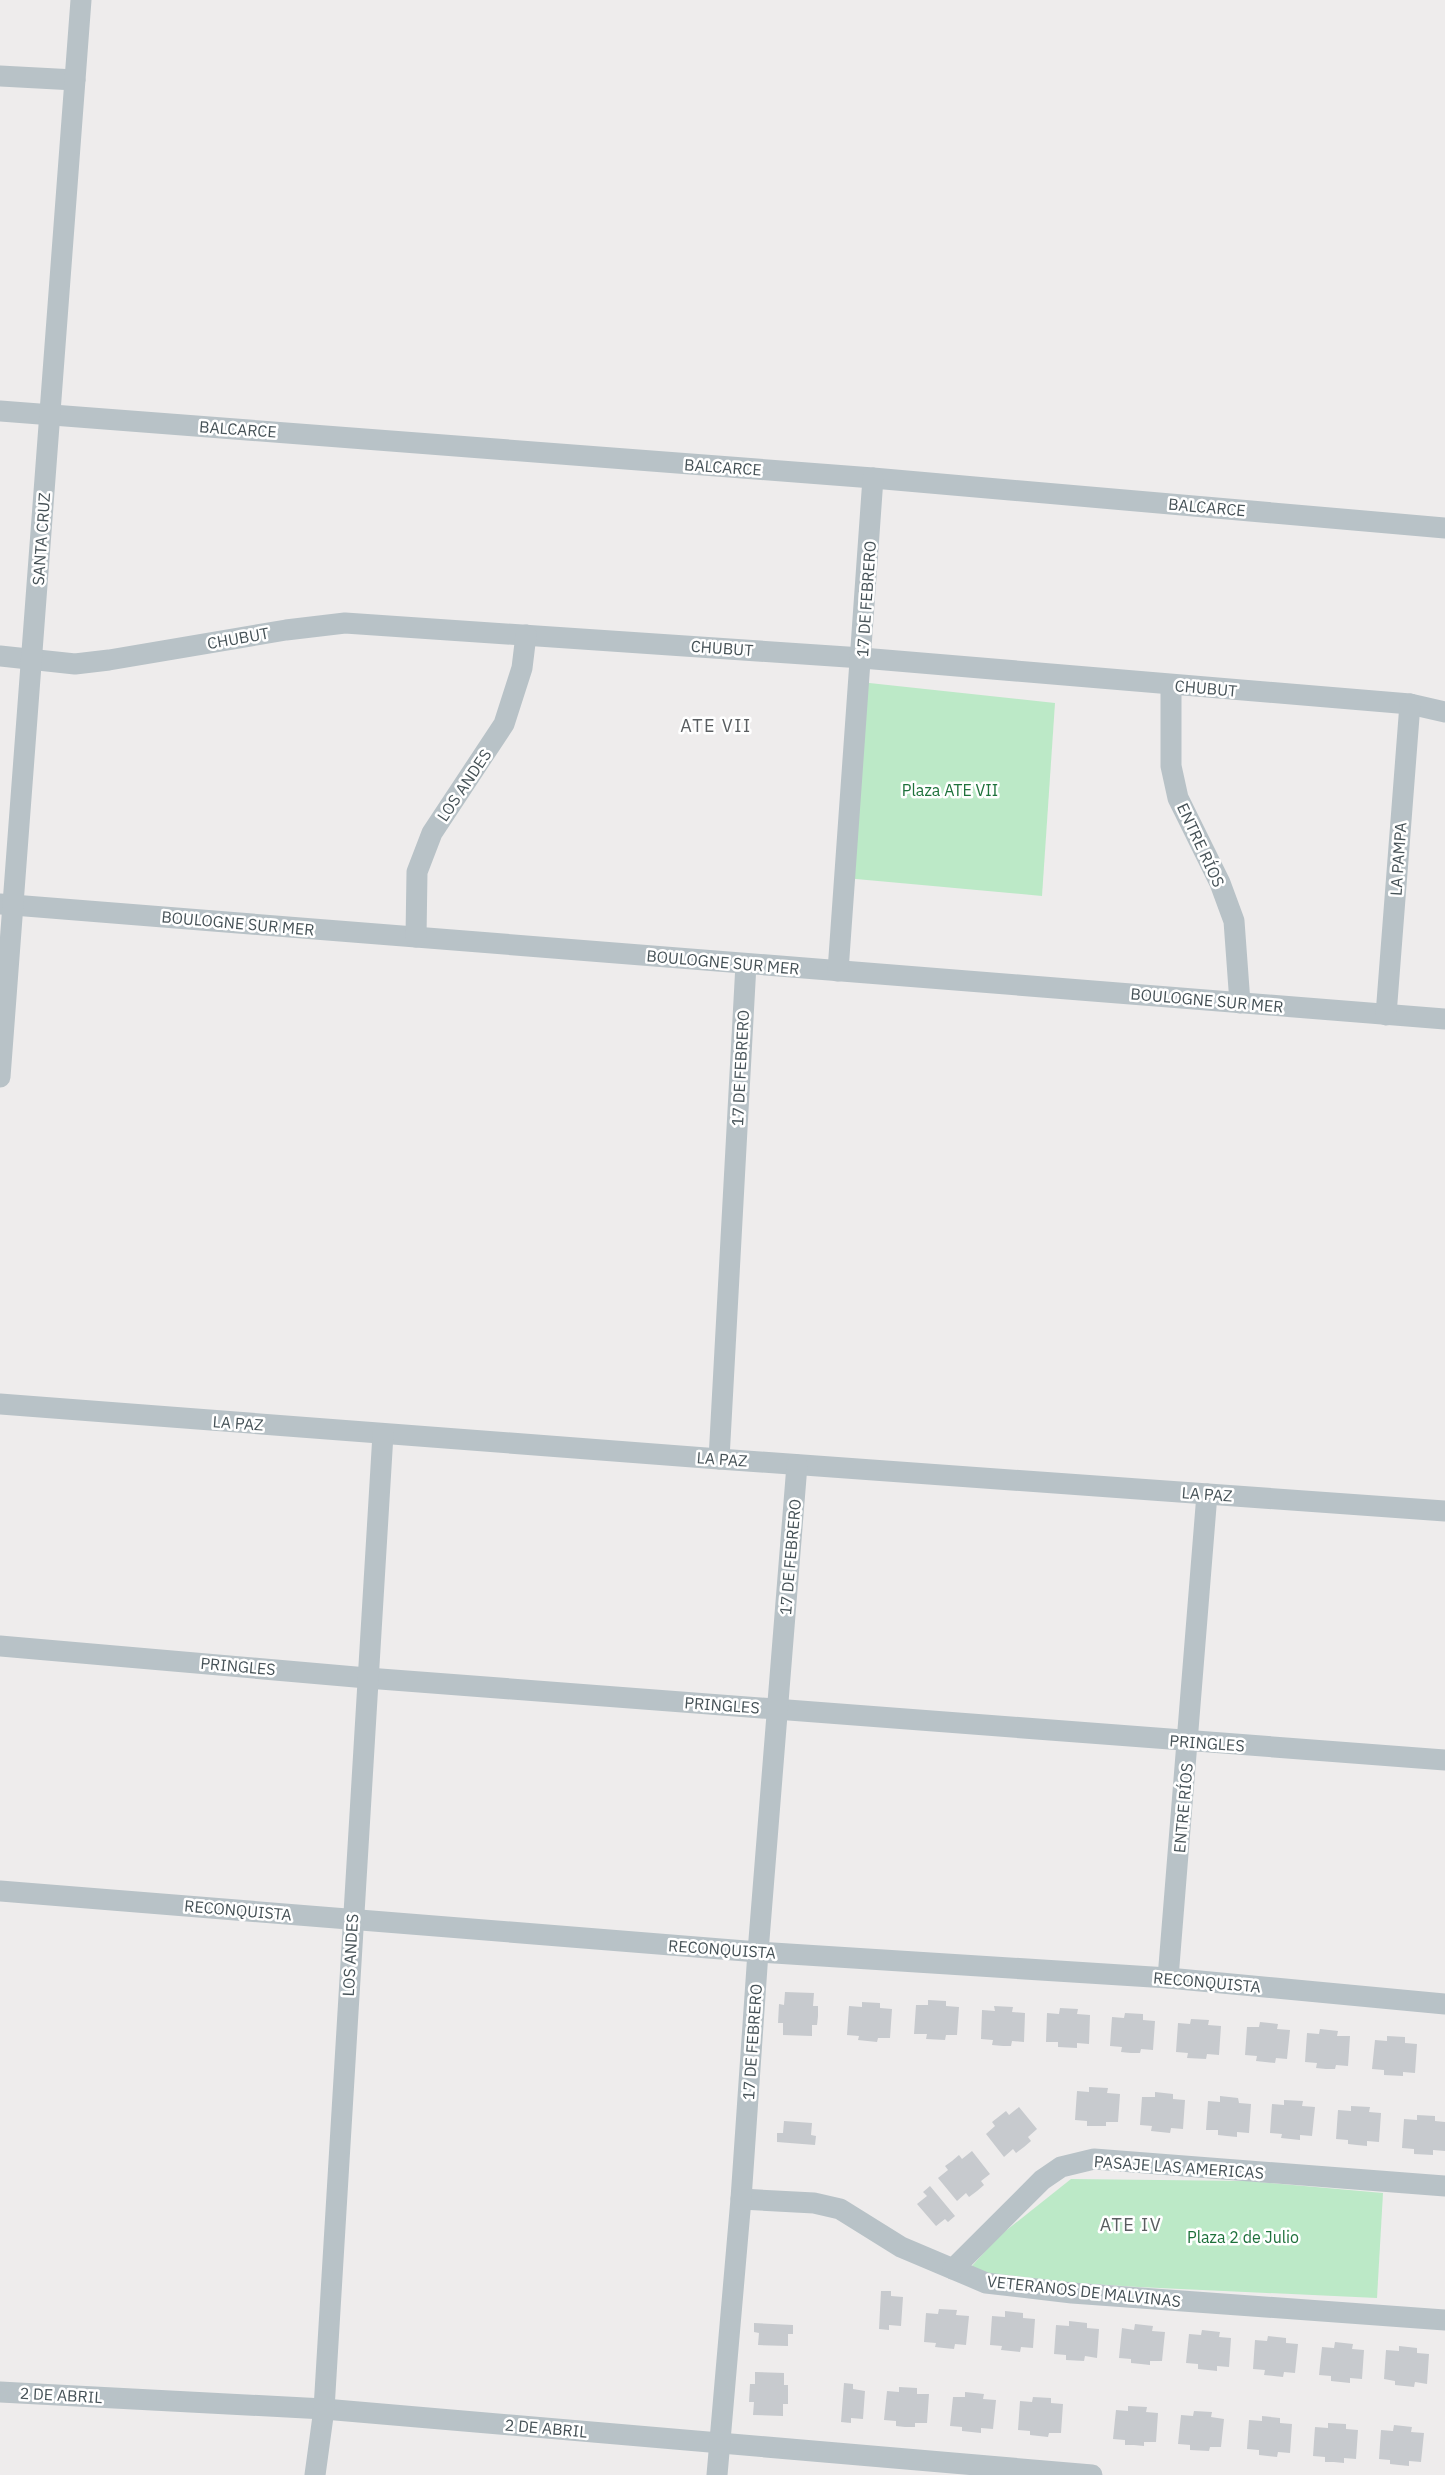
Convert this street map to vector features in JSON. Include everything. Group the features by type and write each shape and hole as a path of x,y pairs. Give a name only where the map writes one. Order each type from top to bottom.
{"street":[{"name":"SANTA CRUZ","path":"0,1077 7,905 32,658 81,0"},
{"path":"0,76 75,80"},
{"name":"BALCARCE","path":"0,411 873,478 1445,528"},
{"name":"17 DE FEBRERO","path":"838,971 873,478"},
{"name":"CHUBUT","path":"0,656 75,664 286,630 345,623 862,658 1410,704 1445,712"},
{"name":"LOS ANDES","path":"416,937 417,872 432,833 504,724 522,669 526,635"},
{"name":"ENTRE RÍOS","path":"1172,685 1171,765 1178,798 1220,883 1234,921 1240,1003"},
{"name":"LA PAMPA","path":"1386,1015 1410,704"},
{"name":"BOULOGNE SUR MER","path":"7,905 1445,1019"},
{"name":"17 DE FEBRERO","path":"718,1459 746,964"},
{"name":"LA PAZ","path":"0,1404 797,1465 1445,1511"},
{"name":"LOS ANDES","path":"315,2475 324,2409 383,1434"},
{"name":"17 DE FEBRERO","path":"717,2475 741,2199 758,1952 797,1465"},
{"name":"ENTRE RÍOS","path":"1168,1978 1189,1742 1207,1494"},
{"name":"PRINGLES","path":"0,1646 368,1678 1445,1760"},
{"name":"RECONQUISTA","path":"0,1891 758,1952 1168,1978 1445,2004"},
{"name":"PASAJE LAS AMERICAS","path":"953,2268 1042,2180 1061,2167 1094,2159 1445,2186"},
{"name":"VETERANOS DE MALVINAS","path":"741,2199 814,2203 840,2209 901,2247 986,2283 1025,2288 1445,2320"},
{"name":"2 DE ABRIL","path":"0,2392 324,2409 1092,2475"}],"green space":[{"name":"Plaza ATE VII","path":"860,682 1055,703 1042,896 845,878"},
{"name":"Plaza 2 de Julio","path":"1071,2179 1248,2181 1383,2193 1377,2298 1002,2278 971,2267 998,2237"}],"building":[{"path":"785,1992 814,1993 813,2006 818,2006 818,2016 817,2025 812,2025 812,2036 783,2035 783,2023 778,2023 779,2004 784,2005"},
{"path":"928,2000 946,2001 946,2006 959,2007 957,2035 946,2035 945,2040 926,2039 927,2034 914,2034 916,2005 928,2005"},
{"path":"862,2002 880,2003 880,2008 892,2009 890,2038 878,2038 877,2042 858,2040 859,2036 847,2035 849,2006 862,2007"},
{"path":"994,2006 1013,2007 1012,2012 1025,2013 1024,2042 1012,2041 1011,2046 1003,2046 992,2045 993,2040 981,2039 982,2010 995,2011"},
{"path":"1060,2008 1078,2009 1077,2014 1090,2015 1089,2044 1077,2043 1077,2048 1058,2047 1058,2042 1046,2042 1047,2013 1059,2014"},
{"path":"1125,2013 1143,2014 1143,2020 1155,2021 1153,2050 1141,2049 1140,2053 1131,2053 1121,2052 1122,2047 1110,2046 1112,2017 1124,2018"},
{"path":"1191,2019 1209,2020 1208,2025 1221,2026 1219,2055 1207,2054 1206,2059 1187,2058 1188,2053 1176,2052 1178,2023 1190,2024"},
{"path":"1260,2022 1278,2024 1277,2029 1290,2030 1287,2059 1276,2058 1275,2063 1256,2061 1257,2056 1245,2055 1247,2027 1259,2027"},
{"path":"1320,2029 1338,2031 1337,2036 1350,2036 1348,2066 1336,2065 1335,2069 1326,2069 1316,2068 1317,2063 1305,2062 1307,2033 1319,2034"},
{"path":"1387,2036 1405,2037 1405,2043 1417,2044 1415,2073 1403,2072 1403,2076 1384,2075 1384,2070 1372,2069 1375,2040 1387,2041"},
{"path":"1089,2087 1108,2088 1107,2093 1120,2094 1118,2122 1106,2122 1106,2126 1087,2126 1087,2121 1075,2120 1077,2091 1089,2092"},
{"path":"1155,2092 1173,2094 1173,2099 1185,2100 1183,2129 1171,2128 1170,2133 1151,2131 1152,2126 1140,2125 1142,2097 1155,2097"},
{"path":"1220,2096 1238,2098 1239,2103 1251,2104 1249,2133 1237,2132 1237,2137 1218,2135 1218,2130 1206,2130 1208,2101 1220,2102"},
{"path":"1284,2100 1303,2101 1302,2106 1315,2107 1312,2136 1300,2135 1300,2140 1281,2138 1282,2134 1270,2133 1272,2104 1284,2105"},
{"path":"1351,2106 1370,2107 1369,2112 1381,2113 1379,2142 1367,2141 1367,2146 1348,2144 1348,2140 1336,2139 1338,2110 1351,2111"},
{"path":"1019,2107 1037,2129 1028,2137 1031,2141 1024,2147 1016,2153 1013,2149 1004,2157 986,2134 995,2126 992,2122 1006,2111 1009,2115"},
{"path":"1417,2115 1435,2116 1435,2121 1445,2122 1445,2151 1433,2150 1433,2155 1414,2154 1414,2149 1402,2148 1404,2119 1417,2120"},
{"path":"784,2121 812,2123 811,2135 816,2136 815,2145 777,2142 777,2133 783,2133"},
{"path":"972,2151 990,2174 981,2181 984,2185 977,2191 969,2197 966,2193 957,2201 938,2178 948,2170 945,2166 959,2155 962,2159"},
{"path":"930,2186 955,2216 948,2222 945,2219 936,2226 917,2204 927,2196 923,2192"},
{"path":"881,2291 891,2291 891,2296 903,2297 901,2326 889,2325 889,2330 879,2329"},
{"path":"939,2309 957,2310 956,2315 969,2316 966,2345 955,2344 954,2349 935,2347 936,2343 924,2342 926,2313 938,2314"},
{"path":"1005,2311 1023,2313 1023,2318 1035,2319 1033,2348 1021,2347 1020,2352 1001,2350 1002,2346 990,2345 992,2316 1005,2317"},
{"path":"1069,2321 1087,2323 1087,2328 1099,2329 1097,2358 1085,2356 1084,2361 1066,2360 1066,2355 1054,2354 1056,2325 1069,2326"},
{"path":"754,2323 793,2325 793,2334 788,2334 788,2346 758,2345 759,2333 754,2332"},
{"path":"1135,2324 1153,2326 1152,2331 1165,2332 1162,2361 1150,2361 1150,2365 1131,2363 1131,2359 1119,2358 1122,2328 1134,2330"},
{"path":"1202,2330 1220,2332 1219,2337 1231,2338 1229,2367 1217,2366 1217,2371 1198,2369 1198,2364 1186,2363 1189,2334 1201,2335"},
{"path":"1268,2336 1286,2338 1286,2343 1298,2344 1295,2373 1284,2372 1283,2377 1264,2375 1265,2370 1253,2369 1255,2340 1267,2341"},
{"path":"1335,2342 1353,2344 1352,2349 1364,2350 1362,2379 1350,2378 1350,2383 1331,2381 1331,2376 1319,2375 1322,2347 1334,2348"},
{"path":"1399,2346 1417,2348 1417,2353 1429,2354 1427,2384 1415,2382 1414,2387 1395,2385 1395,2381 1384,2379 1386,2350 1399,2351"},
{"path":"755,2372 784,2373 784,2385 788,2385 788,2404 783,2404 783,2416 753,2415 754,2402 749,2402 750,2384 755,2384"},
{"path":"844,2383 853,2384 853,2389 865,2391 863,2419 851,2418 851,2423 841,2422"},
{"path":"899,2387 917,2388 917,2394 929,2394 927,2423 915,2423 915,2427 905,2427 896,2426 896,2421 884,2420 887,2391 899,2392"},
{"path":"965,2392 984,2394 983,2399 996,2400 993,2429 981,2428 981,2433 962,2431 962,2427 950,2426 953,2397 965,2397"},
{"path":"1033,2397 1051,2398 1051,2403 1063,2404 1061,2433 1049,2433 1048,2437 1030,2435 1030,2431 1018,2430 1020,2401 1032,2402"},
{"path":"1128,2406 1147,2407 1146,2412 1158,2413 1156,2442 1144,2442 1144,2446 1125,2445 1125,2440 1113,2439 1116,2410 1128,2411"},
{"path":"1194,2411 1212,2412 1211,2417 1224,2419 1221,2447 1210,2447 1209,2451 1190,2450 1190,2445 1178,2444 1181,2415 1193,2416"},
{"path":"1262,2416 1280,2418 1280,2423 1292,2424 1290,2453 1278,2452 1277,2457 1259,2455 1259,2450 1247,2449 1249,2420 1262,2421"},
{"path":"1328,2423 1346,2424 1346,2429 1358,2430 1356,2459 1344,2458 1344,2463 1325,2462 1325,2457 1313,2456 1315,2427 1328,2428"},
{"path":"1394,2425 1412,2427 1411,2432 1424,2433 1421,2462 1409,2461 1409,2466 1390,2464 1390,2460 1379,2459 1381,2430 1393,2431"}],"district":[{"name":"ATE VII","path":"716,726"},
{"name":"ATE IV","path":"1131,2225"}]}
